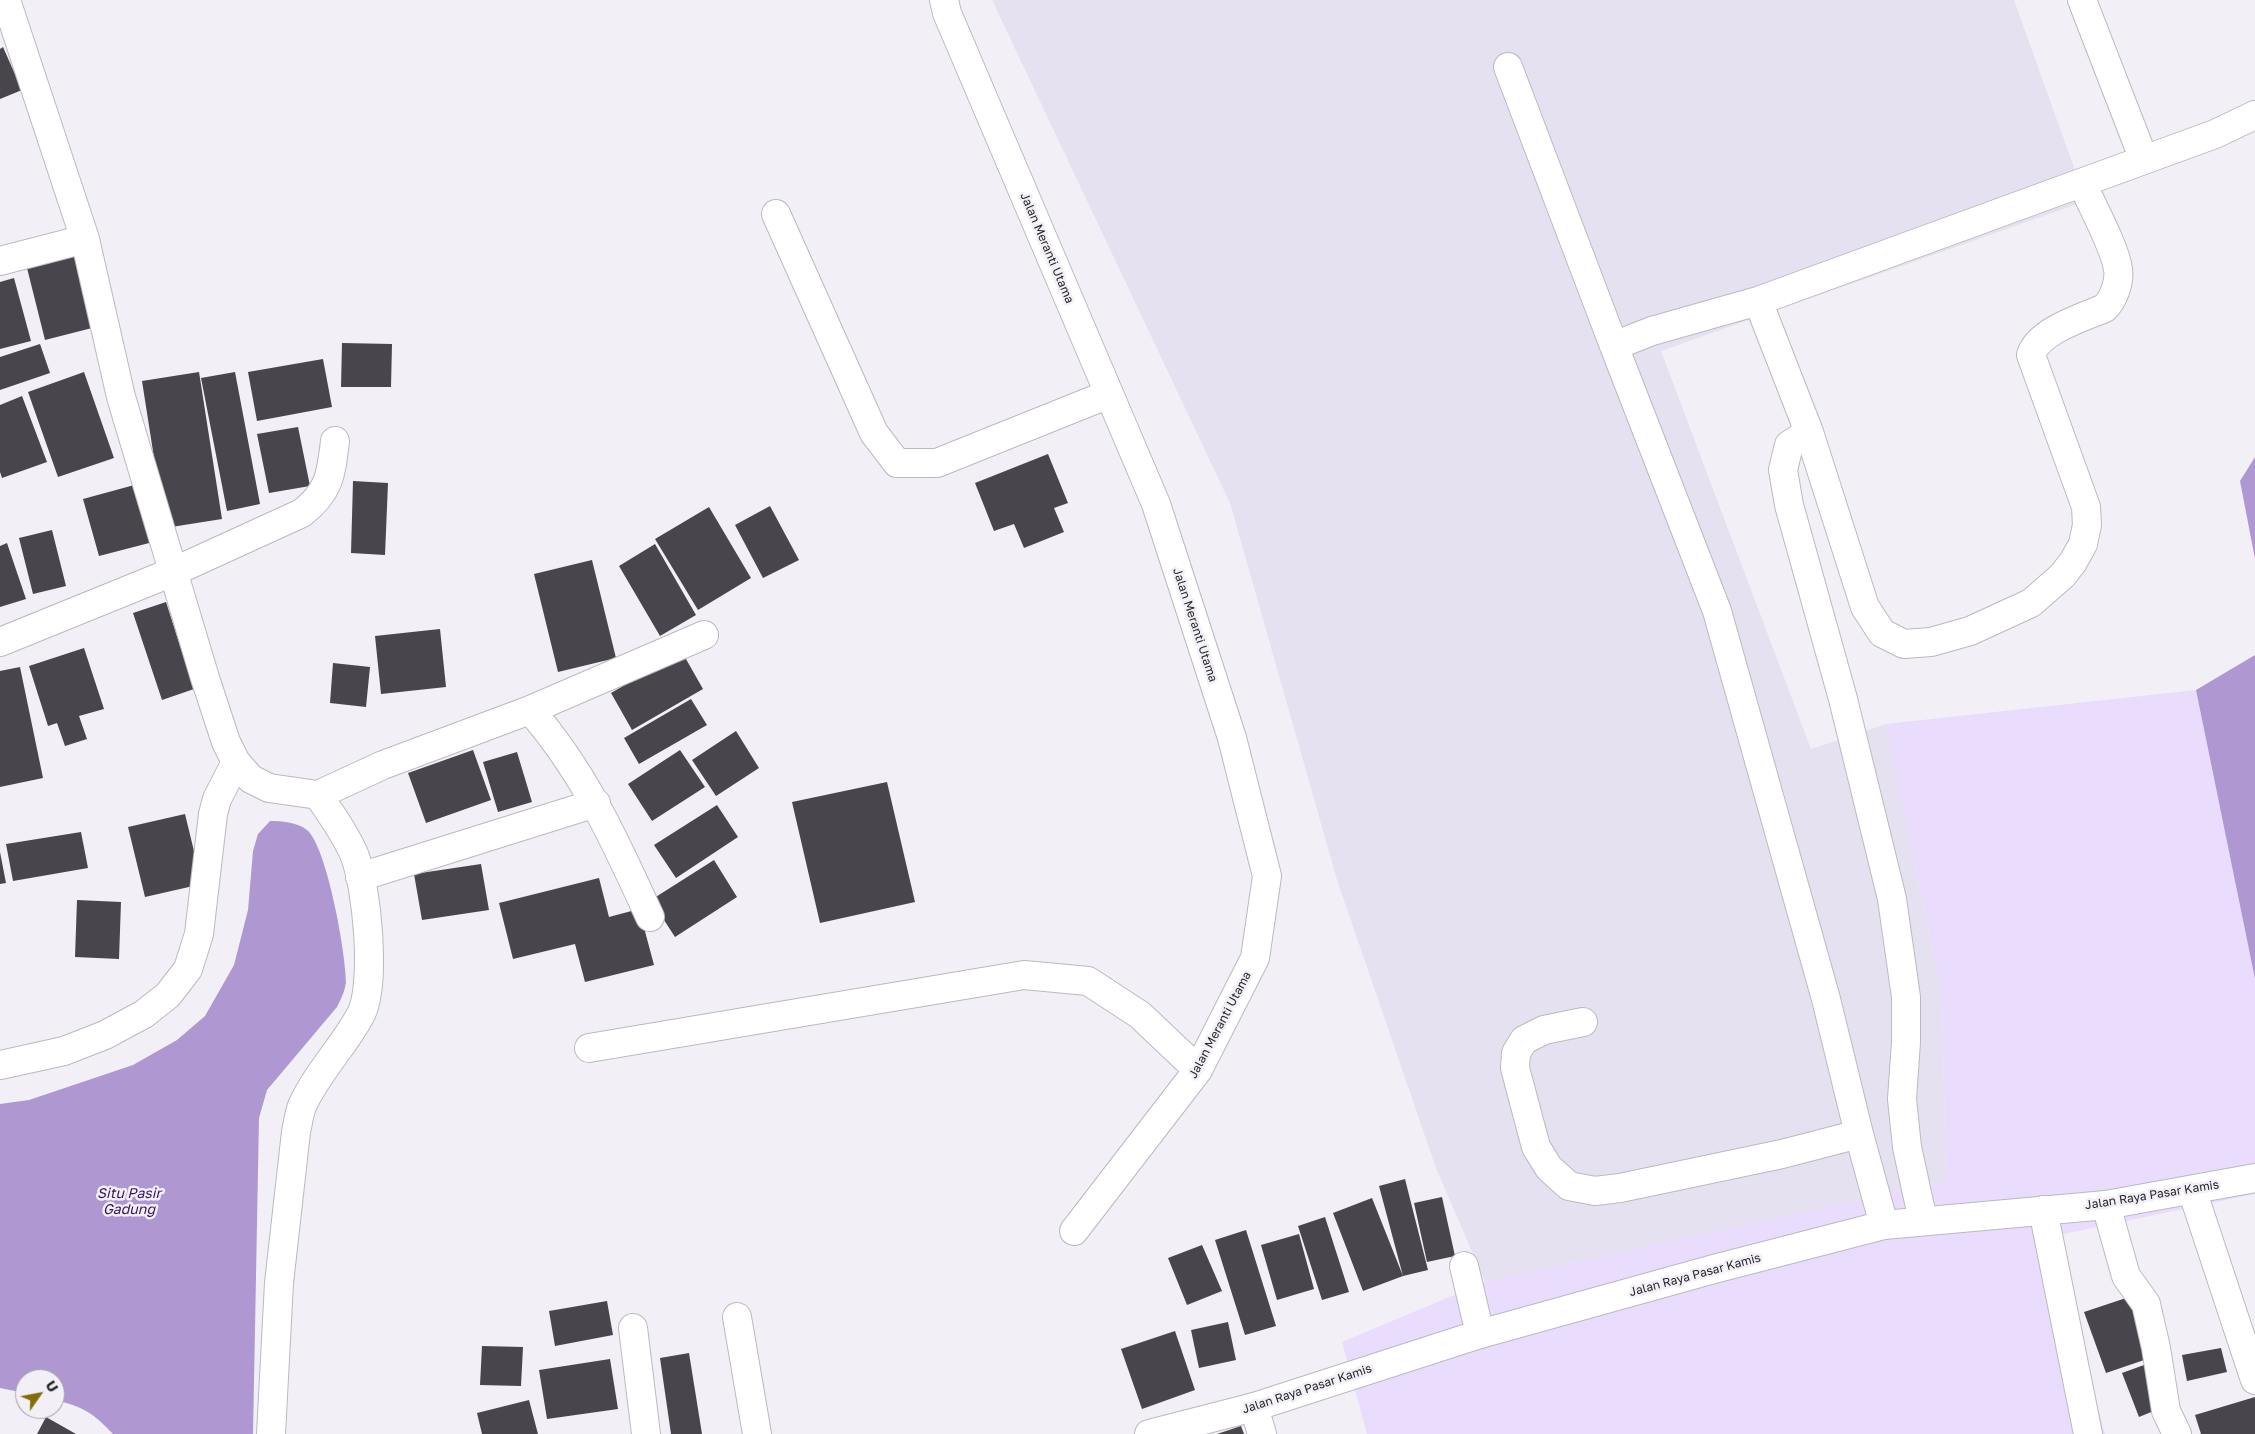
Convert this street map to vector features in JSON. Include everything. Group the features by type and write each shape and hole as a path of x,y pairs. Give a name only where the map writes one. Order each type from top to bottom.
{"street":[{"path":"6,0 85,240 121,397 175,571 205,678 226,742 236,762 251,779 269,788 318,795 384,765 530,710 704,635"},
{"name":"Jalan Meranti Utama","path":"944,0 947,14 1156,504 1232,738 1267,876 1255,958 1198,1070 1074,1231"},
{"path":"2082,0 2144,160"},
{"path":"1508,67 1716,611 1826,999 1859,1134 1884,1225"},
{"path":"1614,346 1652,331 1758,301 2215,134 2255,116"},
{"path":"1758,301 1809,432 1865,607 1882,633 1904,644 1931,642 1970,631 2031,603 2062,576 2073,562 2083,544 2087,525 2086,507 2031,354 2033,346 2046,335 2105,308 2111,302 2117,286 2118,269 2082,183"},
{"path":"776,214 874,433 897,463 937,463 1108,394"},
{"path":"0,260 85,240"},
{"path":"1809,432 1789,445 1784,470 1789,506 1843,699 1892,899 1906,997 1906,1042 1902,1099 1908,1147 1923,1221"},
{"path":"0,642 175,571 302,514 316,502 326,489 331,474 335,441"},
{"path":"530,710 567,756 596,803 650,917"},
{"path":"0,1065 64,1051 105,1035 144,1014 168,995 188,968 199,934 213,814 217,800 236,762"},
{"path":"271,1434 279,1283 300,1116 309,1092 362,1014 367,985 369,951 360,877 354,855 344,835 318,795"},
{"path":"360,877 596,803"},
{"path":"589,1048 1024,975 1088,980 1140,1015 1198,1070"},
{"path":"1583,1022 1534,1033 1524,1040 1516,1053 1515,1068 1536,1147 1549,1168 1569,1186 1595,1191 1620,1188 1782,1154 1859,1134"},
{"name":"Jalan Raya Pasar Kamis","path":"1149,1434 1254,1407 1480,1334 1714,1269 1884,1225 2106,1205 2255,1178"},
{"path":"2192,1190 2255,1380"},
{"path":"2106,1205 2126,1276 2146,1304 2156,1348 2166,1412 2177,1434"},
{"path":"2043,1210 2088,1434"},
{"path":"1464,1266 1480,1334"},
{"path":"737,1317 757,1434"},
{"path":"633,1328 646,1434"},
{"path":"1254,1407 1262,1434"}],"shaded area":[{"path":"992,0 2014,0 2086,201 1661,351 1811,749 1886,724 1942,995 1946,1181 1485,1282 1436,1168 1337,880 1230,503"},
{"path":"2196,690 2255,979 2255,1194 2054,1236 2105,1434 1367,1434 1342,1342 1485,1282 1946,1181 1942,995 1886,724"}],"water":[{"path":"2255,457 2255,559 2240,481"},
{"path":"2255,655 2255,979 2196,690"},
{"name":"Situ Pasir Gadung","path":"270,821 284,822 299,825 307,830 314,840 322,857 334,902 343,949 346,982 344,992 337,1007 267,1090 259,1118 253,1434 113,1434 100,1421 81,1408 65,1403 65,1369 15,1369 15,1391 0,1388 0,1104 29,1100 133,1065 177,1040 205,1016 234,965 248,910 253,851 258,834"}],"building":[{"path":"3,47 22,90 0,99 0,49"},
{"path":"73,248 92,328 45,340 25,260"},
{"path":"14,278 31,341 0,349 0,282"},
{"path":"342,343 392,344 391,387 341,387"},
{"path":"40,344 50,373 0,390 0,357"},
{"path":"323,359 332,407 257,421 248,372"},
{"path":"84,372 114,458 58,477 28,392"},
{"path":"199,372 222,519 165,528 142,381"},
{"path":"235,372 260,504 227,511 201,378"},
{"path":"22,396 47,462 2,478 0,472 0,405"},
{"path":"298,427 310,486 269,493 257,434"},
{"path":"1048,454 1068,503 1054,508 1064,532 1024,548 1014,524 994,531 975,483"},
{"path":"353,481 388,483 385,555 351,553"},
{"path":"138,484 153,542 99,556 83,499"},
{"path":"770,506 799,560 763,578 735,525"},
{"path":"709,507 751,578 698,610 655,539"},
{"path":"52,530 66,586 33,594 19,538"},
{"path":"7,543 26,599 0,607 0,546"},
{"path":"655,544 696,615 660,636 619,566"},
{"path":"592,560 616,658 558,672 534,574"},
{"path":"166,602 194,689 162,700 133,613"},
{"path":"440,629 446,687 381,694 375,636"},
{"path":"84,648 104,709 79,716 87,739 65,746 57,723 48,726 29,666"},
{"path":"682,652 703,689 632,730 611,693"},
{"path":"333,663 370,667 366,707 330,703"},
{"path":"20,667 43,778 0,787 0,671"},
{"path":"691,699 707,725 639,764 624,738"},
{"path":"736,731 759,768 716,796 692,760"},
{"path":"473,750 491,800 426,823 408,773"},
{"path":"680,750 705,787 652,821 628,784"},
{"path":"517,752 532,802 498,812 483,762"},
{"path":"887,782 915,902 820,923 792,802"},
{"path":"717,805 738,837 676,878 654,845"},
{"path":"185,814 202,884 145,897 128,827"},
{"path":"81,832 88,868 13,881 6,844"},
{"path":"0,852 6,883 0,884"},
{"path":"714,860 737,897 675,937 651,900"},
{"path":"481,864 489,910 422,920 414,874"},
{"path":"599,878 609,917 639,909 654,965 585,982 575,944 513,959 499,903"},
{"path":"77,900 121,902 119,959 75,957"},
{"path":"1405,1179 1428,1270 1403,1276 1379,1186"},
{"path":"1442,1197 1455,1256 1427,1262 1414,1203"},
{"path":"1372,1198 1403,1276 1363,1291 1333,1213"},
{"path":"1325,1217 1349,1292 1322,1300 1298,1226"},
{"path":"1246,1230 1276,1326 1245,1335 1215,1240"},
{"path":"1299,1234 1314,1289 1277,1300 1261,1245"},
{"path":"1202,1245 1222,1291 1187,1305 1168,1258"},
{"path":"2129,1297 2150,1358 2106,1373 2084,1312"},
{"path":"607,1301 613,1335 555,1346 549,1311"},
{"path":"1228,1322 1236,1360 1199,1368 1191,1330"},
{"path":"1175,1331 1195,1390 1142,1409 1121,1349"},
{"path":"482,1346 523,1347 521,1386 480,1385"},
{"path":"2221,1348 2227,1372 2187,1381 2182,1355"},
{"path":"689,1353 702,1434 671,1434 660,1358"},
{"path":"610,1359 618,1409 547,1419 539,1370"},
{"path":"2144,1365 2161,1408 2139,1417 2122,1373"},
{"path":"2255,1397 2255,1434 2201,1434 2195,1415"},
{"path":"529,1400 538,1434 482,1434 477,1413"},
{"path":"45,1419 50,1419 76,1434 37,1434"},
{"path":"1241,1426 1244,1434 1217,1434"}]}
